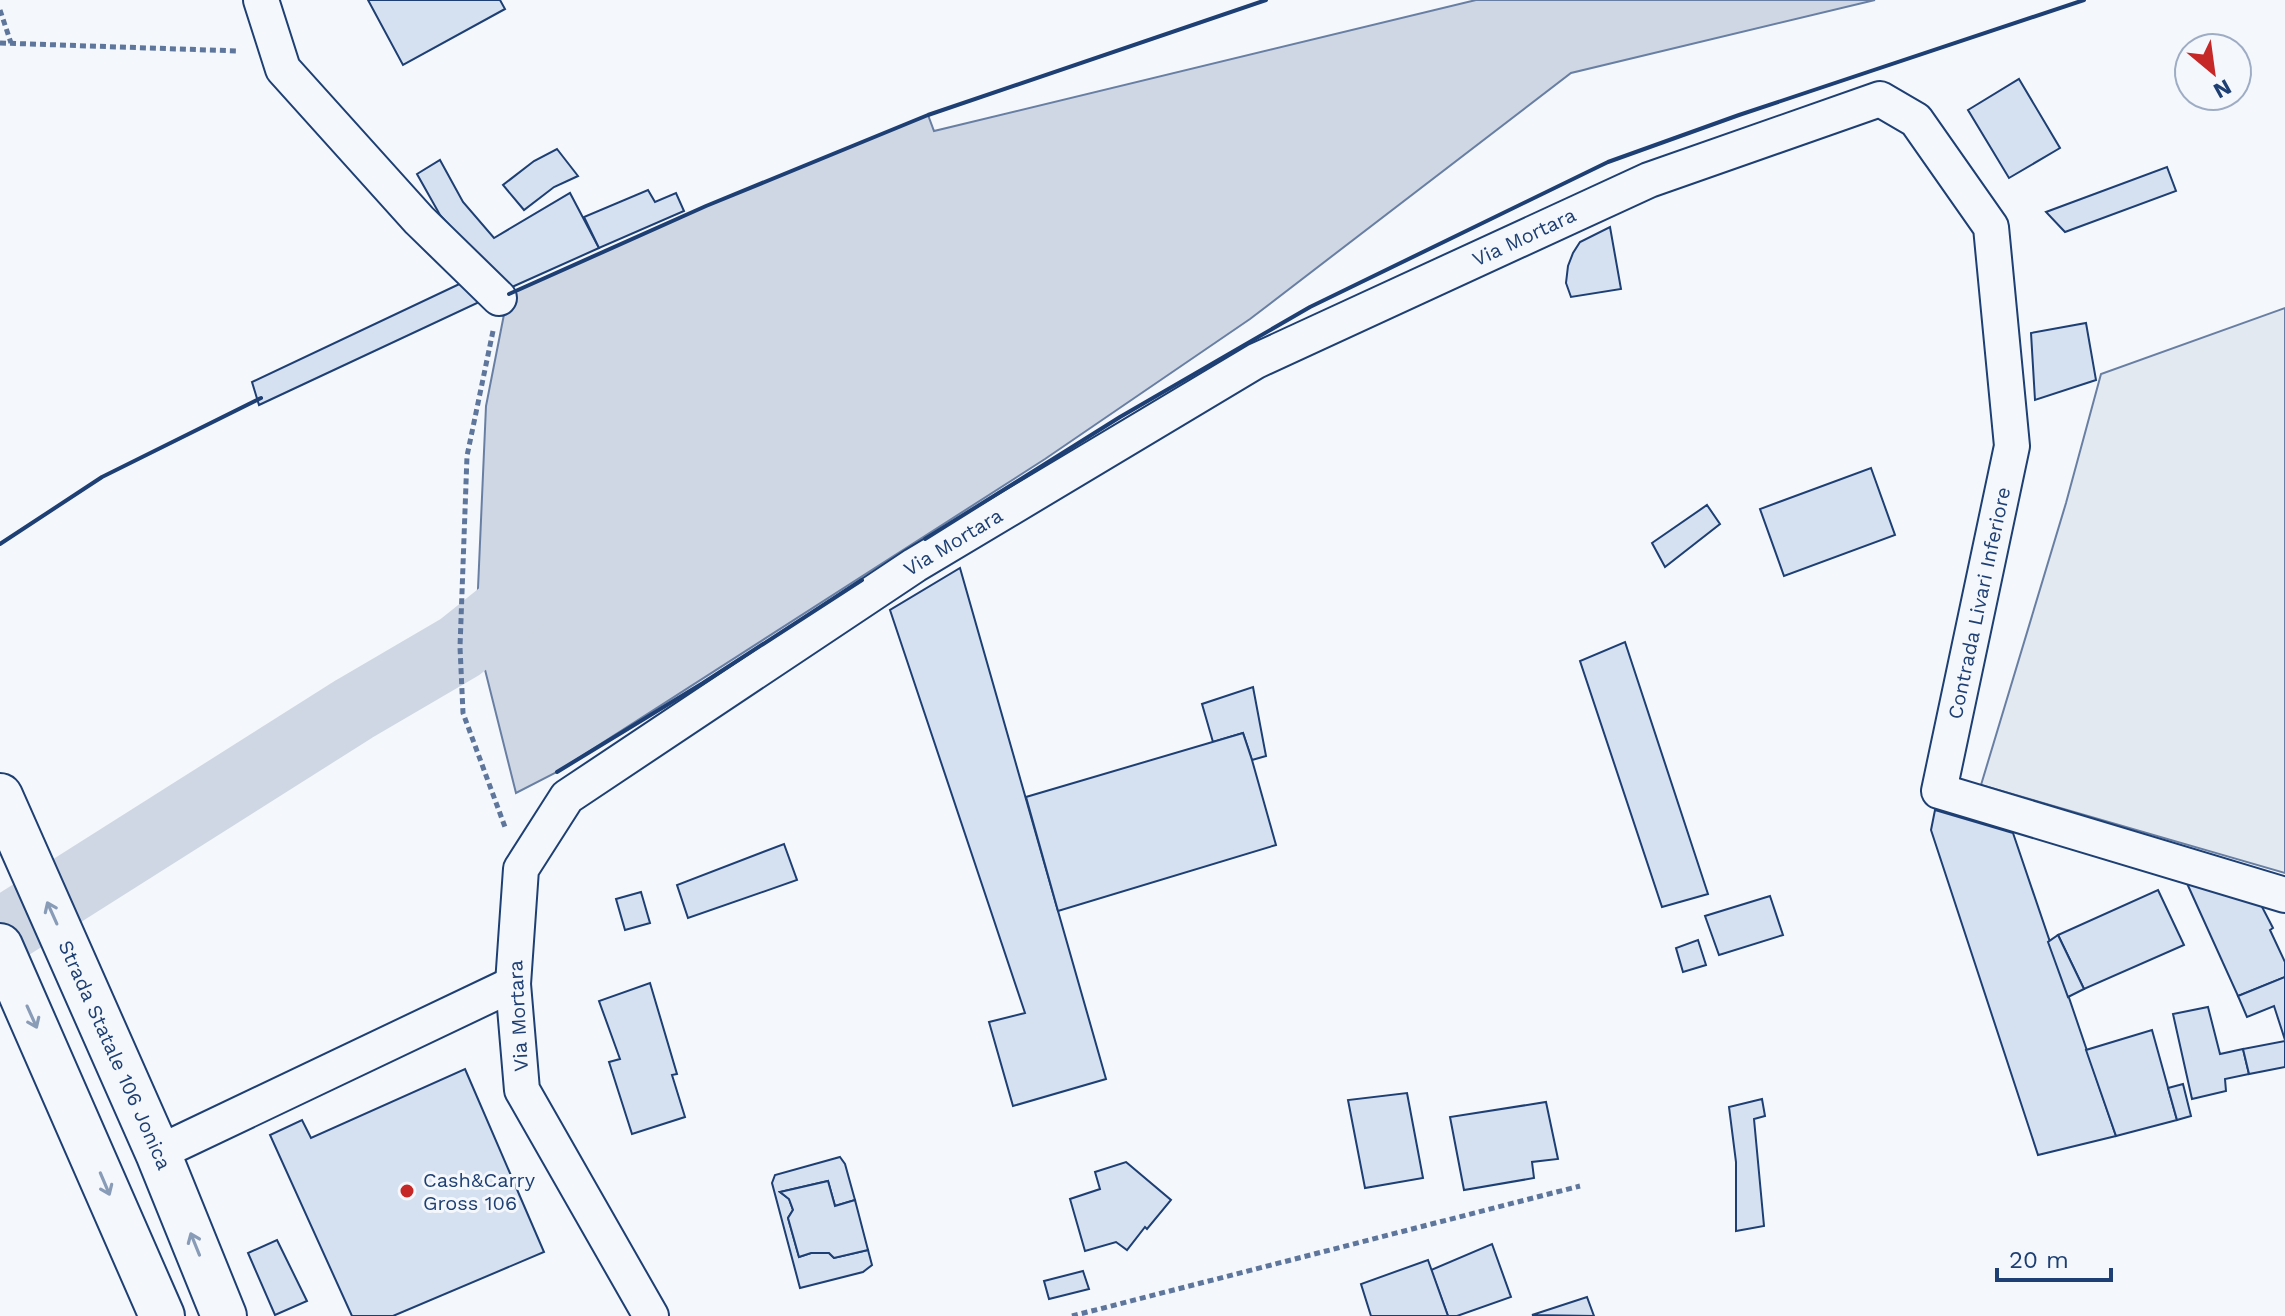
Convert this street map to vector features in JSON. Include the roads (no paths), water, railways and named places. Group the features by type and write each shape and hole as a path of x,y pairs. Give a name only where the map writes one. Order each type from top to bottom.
{"highway":[{"name":"Strada Statale 106 Jonica","path":"0,796 158,1153 224,1316"},
{"path":"0,946 162,1316"}],"street":[{"path":"261,0 283,69 419,220 499,298"},
{"name":"Via Mortara","path":"651,1316 522,1090 513,984 521,869 567,797 915,565 1256,361 1649,180 1880,99"},
{"name":"Contrada Livari Inferiore","path":"1880,99 1916,120 1991,227 2012,446 1939,791 2285,895"},
{"path":"158,1153 513,984"}],"waterway":[{"path":"0,933 354,709 460,647 549,576"}],"place":[{"name":"Cash&Carry Gross 106","path":"407,1191"}]}
